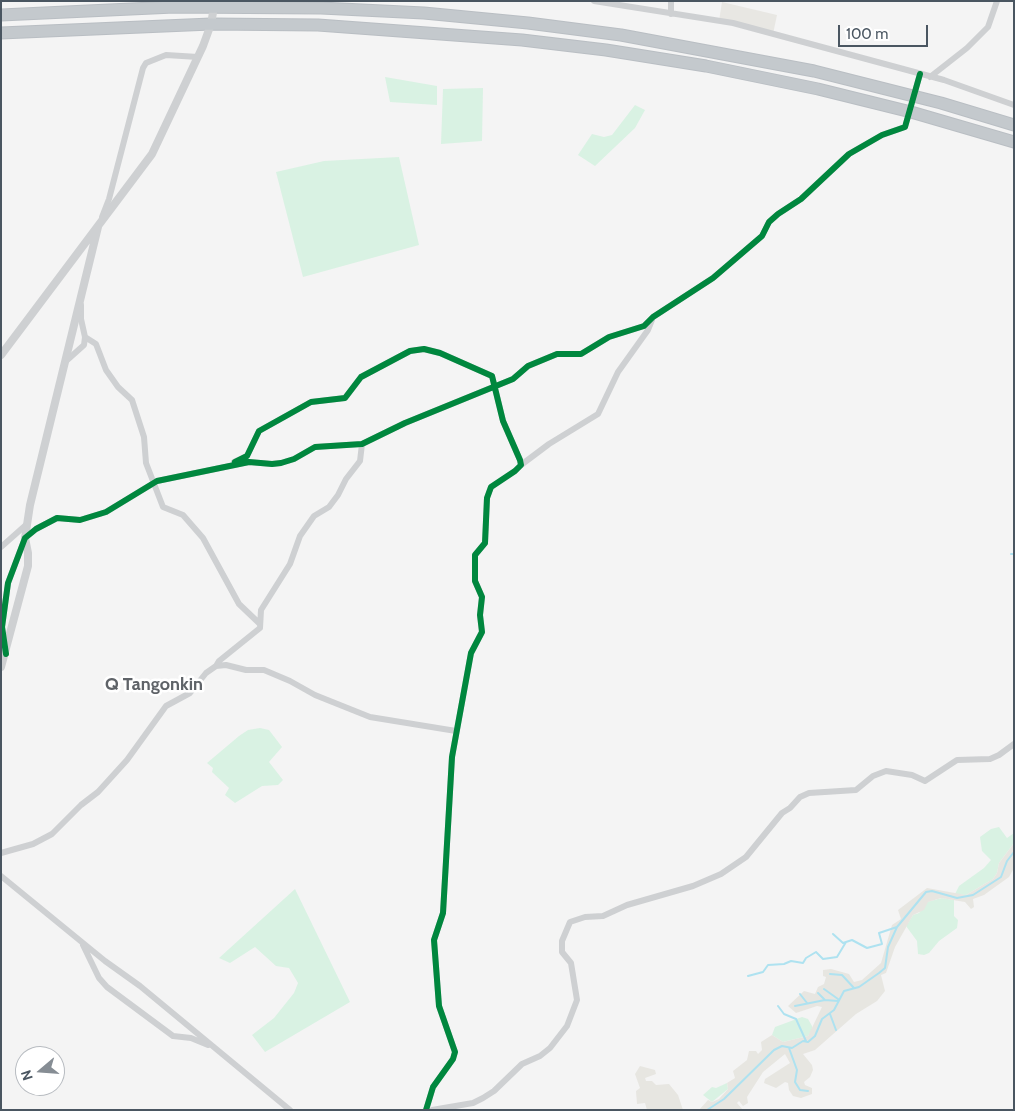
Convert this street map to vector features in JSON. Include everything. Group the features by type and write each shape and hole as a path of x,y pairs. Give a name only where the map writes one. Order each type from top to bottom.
{"highway":[{"path":"1,15 215,4 405,12 528,23 621,35 814,71 914,96 1014,125"},
{"path":"1,33 211,24 338,26 454,34 587,48 706,66 818,89 911,112 1014,142"}],"street":[{"path":"594,1 733,23 930,76 1014,105"},
{"path":"671,1 672,14"},
{"path":"930,76 967,48 988,27 998,1"},
{"path":"1,355 152,154 198,57 211,24 215,4"},
{"path":"6,654 2,627 8,583 25,538 30,505 98,227 109,199 143,68 155,58 166,55 198,57"},
{"path":"25,538 36,529 57,518 80,520 106,512 153,483 229,465 249,462 272,464 294,459 315,447 362,444 405,423 513,380 528,366 557,354 581,354 609,337 644,326 653,317 713,278 762,236 769,222 801,199 849,154 882,135 905,127 911,112 920,74"},
{"path":"65,362 80,351 85,337 81,319 81,296"},
{"path":"426,1110 433,1087 453,1059 455,1052 438,1000 434,940 443,913 450,775 456,731 471,653 482,632 480,615 482,597 475,580 475,555 485,543 487,498 491,487 549,444 598,414 618,372 648,330 653,317"},
{"path":"85,337 96,344 106,370 118,388 132,400 144,437 146,463 164,507 183,514 202,538 239,604 260,624"},
{"path":"229,465 247,456 259,431 311,402 345,398 361,377 410,351 424,349 440,353 487,372 492,376 503,421 522,465"},
{"path":"216,666 219,661 260,628 261,610 290,564 300,536 314,516 329,507 338,495 346,479 360,461 362,444"},
{"path":"1,547 27,524"},
{"path":"1,667 28,566 25,538"},
{"path":"1,853 33,844 52,834 81,805 98,792 126,760 166,706 190,693 206,672 216,666 226,665 246,670 264,670 290,681 315,695 370,717 456,731"},
{"path":"432,1110 473,1103 483,1098 494,1091 522,1064 540,1056 550,1048 567,1026 577,1000 571,963 562,952 562,941 570,922 586,917 604,916 627,905 693,886 721,874 746,857 782,813 790,808 800,797 809,793 856,790 873,776 886,772 912,775 925,781 957,760 964,758 990,759 1014,744"},
{"path":"1,876 290,1110"},
{"path":"1,883 12,885"},
{"path":"82,942 99,978 107,986 173,1036 191,1038 214,1047"}],"shaded area":[{"path":"722,2 777,15 773,34 719,21"}],"green space":[{"path":"385,77 437,86 437,105 390,102"},
{"path":"483,88 482,141 441,144 443,89"},
{"path":"635,105 645,110 635,128 595,166 578,155 592,134 604,137 612,135"},
{"path":"399,157 419,245 303,277 276,172 324,161"},
{"path":"260,728 269,730 282,747 269,762 283,780 278,785 262,786 235,803 225,795 229,788 212,772 213,768 207,763 248,730"},
{"path":"999,827 1007,838 1014,833 1014,843 999,863 997,873 993,879 966,895 955,894 959,886 984,868 991,860 982,851 980,837 991,829"},
{"path":"295,889 350,1002 265,1052 252,1035 274,1018 294,993 298,983 289,968 276,966 255,947 230,963 219,958"},
{"path":"942,898 954,900 954,916 958,920 957,928 939,941 929,953 924,955 918,954 917,941 906,926 913,915 919,913 927,902"},
{"path":"802,1017 808,1019 812,1026 812,1031 808,1036 783,1042 772,1035 775,1027"},
{"path":"727,1083 728,1089 712,1102 703,1095 712,1087 716,1088"}],"sand":[{"path":"1014,843 1014,868 1009,877 984,895 973,899 974,907 971,909 965,902 941,898 928,902 924,910 913,915 895,947 886,973 881,975 885,991 877,1001 856,1014 815,1050 803,1054 812,1065 813,1070 810,1077 804,1082 805,1085 812,1088 812,1094 801,1098 793,1096 789,1090 788,1083 785,1082 776,1088 764,1083 765,1079 790,1063 785,1054 763,1072 747,1097 748,1103 743,1106 739,1101 737,1103 743,1110 699,1110 708,1100 712,1102 719,1099 728,1089 727,1083 735,1078 733,1071 747,1060 749,1051 756,1051 758,1054 762,1050 761,1042 772,1035 783,1042 808,1036 822,1007 817,1006 796,1013 788,1006 804,991 815,994 818,987 824,984 826,977 823,976 823,970 831,969 849,974 854,982 862,980 881,963 892,925 901,919 898,910 927,888 966,895 993,879 997,873 999,863"},
{"path":"640,1066 655,1070 656,1074 645,1078 646,1081 652,1081 656,1085 669,1084 678,1095 683,1110 647,1110 645,1103 637,1104 636,1091 640,1088 635,1074"}],"waterway":[{"path":"707,1110 724,1099 774,1050 782,1046 792,1048 803,1041 808,1042 815,1036 822,1019 834,1010 844,991 859,987 885,968 888,947 897,927 926,892 932,891 957,898 973,895 1001,877 1007,861 1014,852"},
{"path":"833,934 843,943 852,940 867,948 882,944 879,933 897,927"},
{"path":"748,976 763,972 768,965 784,964 791,961 803,963 806,958 816,952 823,959 837,957 846,942"},
{"path":"830,974 842,975 854,988"},
{"path":"824,989 838,999"},
{"path":"818,993 825,1000"},
{"path":"800,994 807,1003"},
{"path":"795,1006 825,1000 838,1001"},
{"path":"778,1006 784,1014 796,1019 806,1041"},
{"path":"830,1014 836,1030"},
{"path":"789,1048 797,1070 795,1082 800,1090 808,1091"}],"cycle path":[{"path":"6,654 2,627 8,583 25,538 36,529 57,518 80,520 106,512 157,481 249,462 281,463 294,459 315,447 362,444 405,423 513,379 528,366 557,354 581,354 609,337 644,326 653,317 713,278 762,236 769,222 801,199 849,154 882,135 905,127 920,74"},
{"path":"235,462 247,456 259,431 311,402 345,398 361,377 410,351 424,349 440,353 492,376 503,421 520,460 521,465 515,471 491,487 487,498 485,543 475,555 475,581 482,597 480,615 482,632 471,653 452,757 443,913 434,940 439,1006 455,1052 453,1059 433,1087 426,1110"}],"district":[{"name":"Q Tangonkin","path":"154,685"}]}
